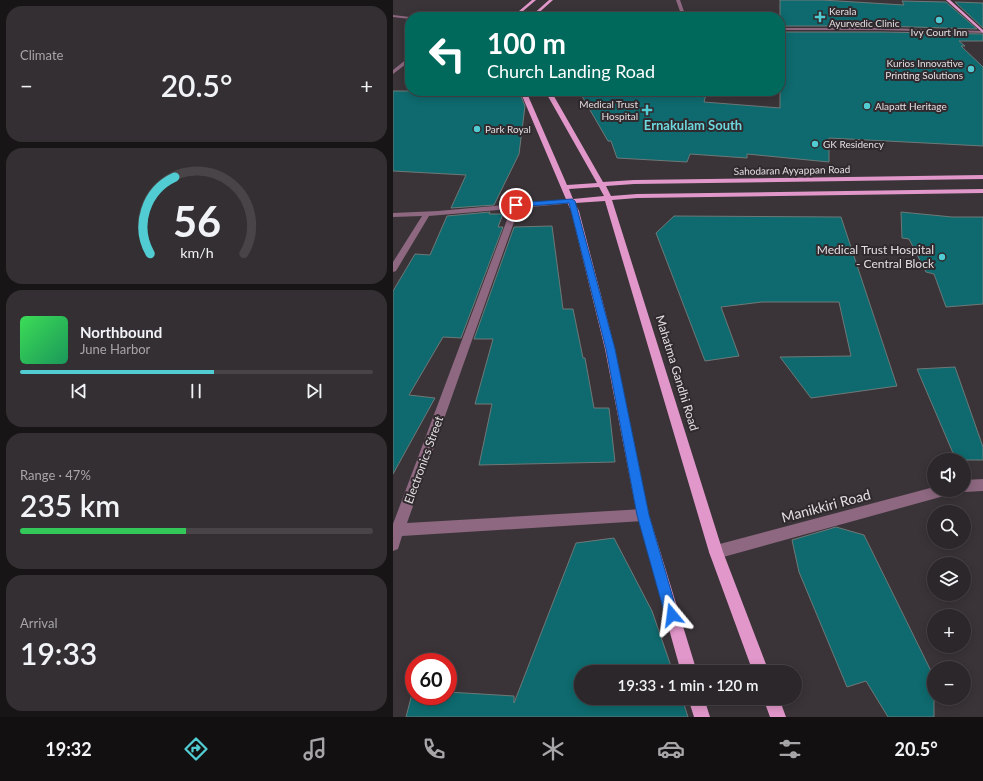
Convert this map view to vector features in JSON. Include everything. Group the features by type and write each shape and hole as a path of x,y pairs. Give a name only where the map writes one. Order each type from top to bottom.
{"main road":[{"path":"520,12 535,0"},
{"path":"538,12 551,0"},
{"path":"947,0 983,32"},
{"path":"525,96 572,201 610,349 643,515 687,665"},
{"name":"Mahatma Gandhi Road","path":"551,96 608,198 716,552 758,665"},
{"name":"Sahodaran Ayyappan Road","path":"566,187 601,184 983,177"},
{"name":"Sahodaran Ayyappan Road","path":"572,201 637,196 983,191"},
{"path":"698,705 702,717"},
{"path":"774,705 778,717"}],"street":[{"path":"678,0 683,12"},
{"path":"393,16 405,17"},
{"path":"975,25 983,26"},
{"path":"785,29 882,29 983,32"},
{"path":"393,72 405,63"},
{"path":"393,215 425,215 516,205 572,201"},
{"name":"Electronics Street","path":"393,544 396,530 516,205"},
{"path":"393,269 425,215"},
{"path":"971,486 983,485"},
{"name":"Manikkiri Road","path":"716,552 927,495"},
{"path":"396,530 643,515"}],"building":[{"path":"780,0 822,0 904,5 902,1 946,2 977,29 882,26 785,26 785,12 780,12"},
{"path":"955,2 983,3 983,28"},
{"path":"785,32 983,34 983,41 959,41 965,46 961,46 983,67 983,146 829,138 829,162 747,154 747,158 690,154 687,162 617,158 611,141 608,141 582,96 706,96 704,102 780,108 780,96 785,96"},
{"path":"393,91 405,91 405,96 521,96 525,106 519,154 494,205 451,208 466,175 393,171"},
{"path":"490,212 489,214 503,214 498,227 503,227 461,338 443,337 409,395 435,398 393,474 393,291 415,254 430,255 447,216"},
{"path":"901,212 952,217 983,217 983,304 946,307 934,274 926,272 909,239 902,238"},
{"path":"674,216 841,217 897,386 811,398 780,357 851,356 839,302 762,302 721,307 739,356 705,361 656,233"},
{"path":"552,226 563,309 573,309 583,358 585,358 594,408 609,408 615,462 479,465 492,404 475,404 493,339 474,339 514,227"},
{"path":"955,367 983,447 983,460 971,460 971,453 953,453 917,369"},
{"path":"836,527 864,535 927,663 927,705 934,705 934,717 888,717 866,681 847,687 799,572 792,540"},
{"path":"614,538 652,611 671,665 574,665 574,705 684,705 688,717 406,717 409,705 457,705 457,693 514,696 514,703 576,543"}],"place":[{"name":"Kerala Ayurvedic Clinic","path":"820,17"},
{"name":"Ivy Court Inn","path":"939,20"},
{"name":"Kurios Innovative Printing Solutions","path":"971,69"},
{"name":"Alapatt Heritage","path":"867,106"},
{"name":"Medical Trust Hospital","path":"647,110"},
{"name":"Park Royal","path":"477,129"},
{"name":"GK Residency","path":"815,144"},
{"name":"Medical Trust Hospital - Central Block","path":"942,257"}],"district":[{"name":"Ernakulam South","path":"693,125"}],"route":[{"path":"516,205 572,201 610,349 643,515 672,615"}]}
